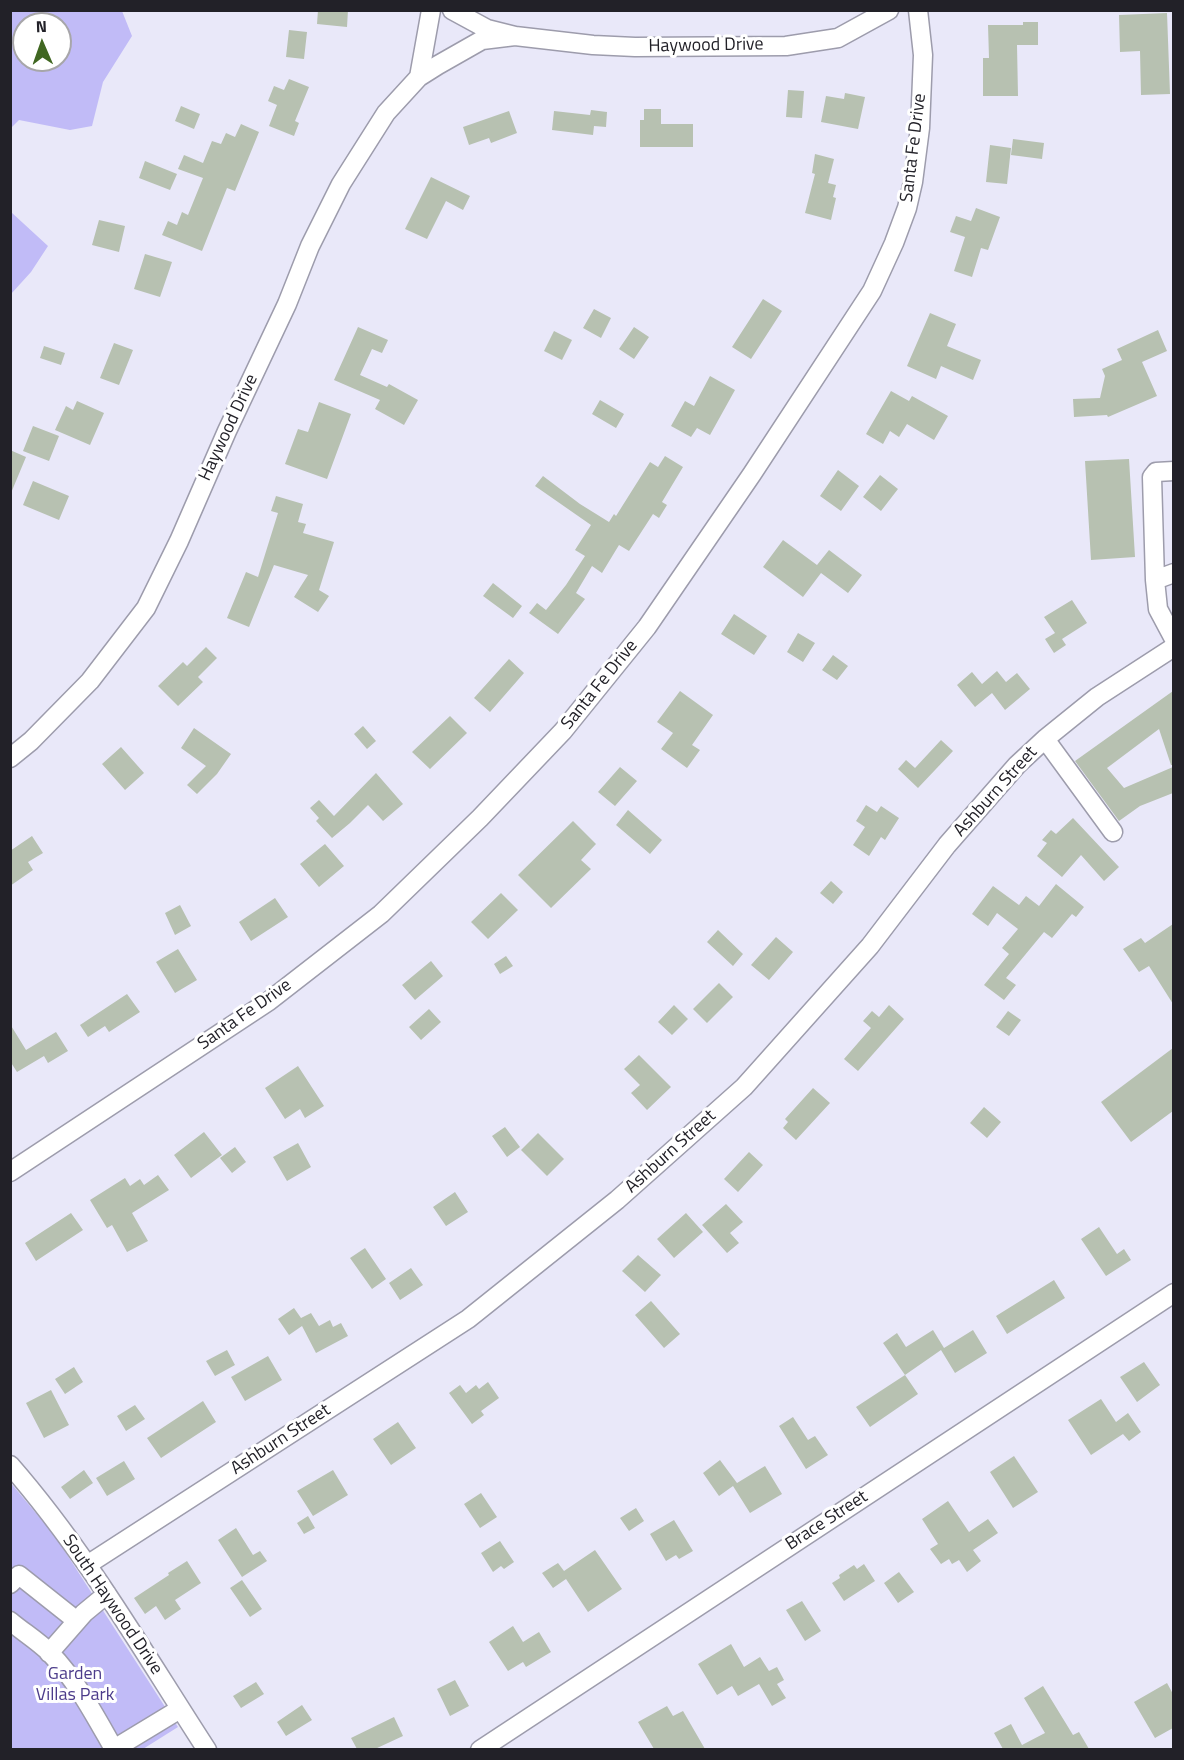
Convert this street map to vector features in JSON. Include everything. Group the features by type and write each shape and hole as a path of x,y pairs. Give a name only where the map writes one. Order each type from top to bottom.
{"street":[{"path":"419,77 431,10"},
{"name":"Haywood Drive","path":"452,10 487,29 515,36 593,45 635,47 786,46 838,38 889,10"},
{"name":"Santa Fe Drive","path":"10,1172 269,1001 381,914 480,818 563,731 647,627 752,474 872,291 894,243 907,208 913,182 920,128 922,55 918,10"},
{"name":"Haywood Drive","path":"10,758 32,741 90,681 146,608 287,304 310,246 341,184 386,113 419,77 438,65 482,40 515,36"},
{"path":"1173,471 1156,472 1152,477 1158,609 1173,639"},
{"path":"1155,580 1173,573"},
{"name":"Ashburn Street","path":"87,1565 468,1319 617,1200 744,1088 870,946 947,845 1017,765 1045,739 1097,698 1173,647"},
{"path":"1045,739 1113,832"},
{"name":"Brace Street","path":"480,1749 1173,1293"},
{"name":"South Haywood Drive","path":"10,1465 38,1496 87,1565 207,1749"},
{"path":"10,1584 19,1575 77,1621"},
{"path":"49,1653 77,1621 107,1594"},
{"path":"10,1621 49,1653 73,1681 114,1749 180,1709"}],"green space":[{"path":"11,10 122,11 132,36 103,82 92,126 70,130 19,120 11,128"},
{"path":"11,212 48,246 31,272 11,294"},
{"name":"Garden Villas Park","path":"10,1482 55,1536 178,1727 143,1749 11,1749"}],"building":[{"path":"318,10 348,10 347,27 317,24"},
{"path":"1167,13 1170,94 1141,95 1140,51 1120,52 1119,15"},
{"path":"1023,22 1038,22 1038,45 1017,45 1018,96 983,96 983,58 989,58 988,25 1023,25"},
{"path":"289,30 307,32 304,59 286,57"},
{"path":"289,79 309,87 295,121 299,123 294,136 269,126 277,105 268,101 274,86 284,90"},
{"path":"788,90 804,91 802,118 786,117"},
{"path":"845,93 865,97 858,129 821,122 826,96 844,99"},
{"path":"181,106 200,114 194,129 175,121"},
{"path":"644,109 661,109 661,124 693,124 693,147 640,147 640,120 644,120"},
{"path":"591,110 607,112 606,127 594,126 593,135 552,130 554,111 590,115"},
{"path":"509,111 517,133 491,143 489,138 469,145 463,127"},
{"path":"241,124 259,132 235,191 227,188 202,251 162,235 168,221 177,225 182,212 188,215 203,178 178,169 184,155 203,163 212,141 221,144 226,133 235,137"},
{"path":"1013,139 1044,143 1042,159 1011,155"},
{"path":"990,145 1011,148 1007,184 986,182"},
{"path":"815,154 834,159 828,183 836,185 833,197 836,198 831,220 805,213 815,174 812,173"},
{"path":"145,161 177,174 170,190 139,178"},
{"path":"431,177 470,196 463,210 446,201 427,239 405,229"},
{"path":"976,208 1000,217 988,250 981,248 972,277 954,271 965,237 950,232 956,216 971,221"},
{"path":"99,220 125,226 119,252 92,245"},
{"path":"145,254 172,262 160,297 134,289"},
{"path":"763,299 782,311 751,359 732,347"},
{"path":"594,309 611,318 601,338 583,328"},
{"path":"930,313 956,324 947,346 981,360 973,380 941,366 936,379 907,366"},
{"path":"358,327 388,340 382,353 372,349 360,375 387,387 389,384 418,400 404,425 375,409 380,400 334,380"},
{"path":"634,327 649,337 634,359 619,349"},
{"path":"1158,330 1167,351 1142,362 1157,396 1108,417 1107,415 1074,417 1073,399 1100,398 1105,376 1102,369 1122,360 1117,349"},
{"path":"554,331 572,340 562,360 544,351"},
{"path":"114,343 133,350 119,385 100,378"},
{"path":"44,346 65,353 61,365 40,358"},
{"path":"710,376 735,390 710,435 697,428 691,437 671,426 685,401 694,406"},
{"path":"891,391 909,401 912,396 948,416 934,440 907,424 899,437 890,431 883,444 866,434"},
{"path":"600,400 624,414 616,428 592,414"},
{"path":"77,401 104,413 90,445 55,430 66,406 73,410"},
{"path":"319,402 351,414 327,479 285,464 298,429 308,432"},
{"path":"33,426 59,436 49,461 23,451"},
{"path":"10,450 26,457 11,493 10,493"},
{"path":"665,456 683,467 662,502 667,505 659,518 653,514 629,551 619,545 602,573 592,566 576,593 585,599 558,634 529,613 537,603 546,610 566,585 585,556 575,550 591,525 535,486 543,476 580,504 609,522 614,514 616,516 650,462 658,467"},
{"path":"1129,459 1135,557 1091,560 1085,461"},
{"path":"838,470 859,486 841,511 820,496"},
{"path":"880,475 898,489 881,511 863,497"},
{"path":"33,481 69,496 59,520 23,505"},
{"path":"276,496 303,504 298,522 306,524 303,533 334,542 319,590 329,596 318,612 294,597 308,575 274,565 249,627 227,618 246,572 258,577 278,513 271,511"},
{"path":"783,540 817,565 829,550 862,575 848,593 821,573 803,597 763,567"},
{"path":"493,583 522,606 513,618 483,596"},
{"path":"1072,600 1087,623 1062,639 1066,645 1054,653 1045,639 1055,633 1044,617"},
{"path":"734,614 767,636 754,655 721,634"},
{"path":"798,633 815,643 803,662 787,652"},
{"path":"206,647 217,658 198,677 203,682 178,706 158,686 183,662 187,666"},
{"path":"833,655 848,666 837,680 822,670"},
{"path":"509,659 524,673 490,712 474,698"},
{"path":"997,671 1006,682 1017,673 1030,689 1005,710 992,693 975,707 957,685 972,672 982,684"},
{"path":"680,691 713,715 692,745 700,750 687,768 661,749 673,733 657,722"},
{"path":"1173,691 1173,765 1171,765 1159,729 1107,768 1124,788 1173,767 1173,793 1140,806 1119,821 1075,761"},
{"path":"450,716 467,733 430,769 412,752"},
{"path":"363,726 376,741 367,749 354,734"},
{"path":"194,728 231,754 217,774 197,794 187,785 206,766 181,748"},
{"path":"941,740 953,751 918,788 898,769 906,760 915,768"},
{"path":"121,747 144,773 125,790 102,764"},
{"path":"620,767 637,781 615,806 598,792"},
{"path":"376,773 403,804 383,821 368,805 332,838 316,821 319,818 310,808 319,800 334,816"},
{"path":"866,805 877,812 881,806 899,818 885,840 881,837 869,856 853,845 865,827 856,821"},
{"path":"628,810 662,840 650,854 616,825"},
{"path":"1073,818 1119,867 1104,881 1081,855 1062,877 1037,856 1047,843 1042,840 1051,830 1056,834"},
{"path":"573,821 596,844 581,860 591,869 551,908 518,875"},
{"path":"32,836 43,853 28,862 33,870 10,886 10,851"},
{"path":"325,844 344,866 319,887 300,864"},
{"path":"831,881 843,892 833,904 820,893"},
{"path":"1056,884 1084,907 1076,917 1072,914 1052,938 1044,932 1006,978 1016,985 1004,1000 984,985 1009,954 1002,948 1018,929 997,913 988,926 972,914 993,886 1019,905 1026,896 1039,906"},
{"path":"501,893 518,910 488,939 471,922"},
{"path":"275,898 288,917 251,941 239,922"},
{"path":"180,905 191,926 175,935 165,913"},
{"path":"1173,924 1173,1004 1149,966 1139,972 1123,949 1141,938 1145,943"},
{"path":"718,930 743,954 733,966 707,942"},
{"path":"776,937 793,952 769,980 751,965"},
{"path":"178,949 197,980 175,993 156,962"},
{"path":"506,956 513,966 500,974 494,964"},
{"path":"431,961 443,976 415,1000 402,985"},
{"path":"719,983 733,997 707,1023 693,1009"},
{"path":"127,994 140,1012 109,1032 105,1026 88,1037 80,1025"},
{"path":"674,1005 688,1019 672,1035 658,1022"},
{"path":"889,1005 904,1019 858,1071 844,1059 871,1028 863,1021 872,1011 879,1017"},
{"path":"429,1009 441,1022 421,1040 409,1027"},
{"path":"1008,1011 1021,1020 1009,1036 996,1027"},
{"path":"10,1024 26,1050 56,1032 68,1051 48,1063 44,1056 17,1072 10,1061"},
{"path":"1173,1048 1173,1111 1131,1142 1101,1102"},
{"path":"639,1055 671,1087 647,1110 631,1093 640,1085 624,1069"},
{"path":"298,1066 324,1106 305,1118 300,1109 285,1119 265,1088"},
{"path":"813,1088 830,1103 796,1140 783,1128 788,1122 785,1119"},
{"path":"984,1107 1001,1122 987,1138 970,1123"},
{"path":"505,1127 520,1147 507,1157 492,1136"},
{"path":"204,1132 222,1155 191,1178 174,1155"},
{"path":"538,1133 564,1159 547,1176 521,1150"},
{"path":"298,1143 311,1167 287,1181 273,1157"},
{"path":"235,1147 246,1162 232,1173 220,1158"},
{"path":"749,1152 763,1165 738,1192 724,1179"},
{"path":"158,1175 169,1190 132,1213 148,1241 127,1252 112,1225 107,1228 90,1200 125,1178 130,1186 140,1179 144,1185"},
{"path":"455,1192 468,1212 446,1226 433,1207"},
{"path":"726,1204 743,1222 730,1233 739,1243 727,1253 702,1225"},
{"path":"71,1213 83,1230 36,1261 25,1243"},
{"path":"686,1213 703,1232 674,1258 657,1239"},
{"path":"1099,1227 1117,1254 1124,1249 1131,1260 1106,1276 1081,1239"},
{"path":"365,1248 386,1279 372,1289 350,1258"},
{"path":"638,1255 661,1275 645,1292 622,1271"},
{"path":"411,1268 423,1285 400,1300 389,1283"},
{"path":"1054,1280 1065,1298 1007,1334 996,1316"},
{"path":"651,1301 680,1334 664,1348 635,1315"},
{"path":"294,1308 301,1318 311,1313 319,1326 330,1320 333,1327 341,1323 348,1336 316,1353 302,1326 289,1335 278,1319"},
{"path":"933,1330 944,1348 973,1330 987,1353 955,1373 941,1350 905,1375 883,1343 897,1333 906,1347"},
{"path":"227,1350 235,1365 215,1376 206,1361"},
{"path":"268,1356 282,1380 245,1401 231,1377"},
{"path":"1144,1362 1160,1385 1137,1402 1120,1377"},
{"path":"74,1367 83,1382 65,1394 55,1379"},
{"path":"905,1375 918,1394 870,1427 856,1407"},
{"path":"488,1382 499,1398 481,1411 484,1415 472,1424 449,1393 460,1385 466,1393 476,1385 479,1389"},
{"path":"51,1390 69,1425 44,1438 26,1403"},
{"path":"1101,1399 1116,1422 1128,1413 1141,1432 1129,1441 1123,1434 1091,1455 1068,1420"},
{"path":"203,1401 216,1422 161,1458 147,1438"},
{"path":"135,1405 145,1419 126,1431 117,1416"},
{"path":"793,1417 808,1440 815,1436 828,1455 806,1469 779,1426"},
{"path":"398,1422 416,1448 391,1465 373,1439"},
{"path":"1014,1456 1038,1492 1013,1508 990,1472"},
{"path":"720,1460 737,1483 765,1466 782,1494 750,1513 733,1486 719,1496 703,1473"},
{"path":"124,1461 135,1479 107,1496 96,1478"},
{"path":"84,1470 93,1483 70,1499 61,1487"},
{"path":"333,1470 348,1495 313,1516 297,1491"},
{"path":"481,1493 497,1517 480,1528 464,1504"},
{"path":"948,1501 969,1532 988,1519 998,1533 973,1550 981,1561 967,1572 959,1560 952,1564 949,1559 941,1564 930,1549 938,1544 922,1519"},
{"path":"636,1508 644,1521 629,1531 620,1518"},
{"path":"308,1516 315,1528 304,1534 297,1523"},
{"path":"674,1520 693,1551 679,1559 676,1555 666,1561 650,1534"},
{"path":"236,1528 253,1555 260,1551 267,1561 242,1577 218,1540"},
{"path":"500,1541 514,1562 504,1569 501,1566 493,1572 481,1553"},
{"path":"595,1550 622,1589 588,1612 566,1579 553,1588 542,1573 558,1563 564,1571"},
{"path":"187,1561 201,1583 175,1600 181,1609 165,1620 156,1606 145,1614 134,1598"},
{"path":"864,1564 875,1581 844,1601 832,1583 854,1565 857,1569"},
{"path":"899,1572 914,1592 898,1603 884,1583"},
{"path":"242,1580 262,1609 250,1617 230,1588"},
{"path":"802,1601 821,1631 805,1641 786,1610"},
{"path":"513,1626 523,1642 539,1632 551,1652 526,1667 523,1662 508,1671 489,1642"},
{"path":"731,1644 744,1667 760,1657 769,1671 777,1667 784,1680 777,1684 786,1698 772,1706 759,1684 738,1696 732,1686 717,1695 698,1664"},
{"path":"455,1680 469,1706 450,1716 437,1689"},
{"path":"256,1682 264,1694 241,1708 233,1696"},
{"path":"1167,1683 1173,1694 1173,1728 1155,1738 1134,1702"},
{"path":"1043,1686 1073,1735 1079,1732 1089,1749 1003,1749 994,1733 1011,1724 1022,1745 1045,1733 1024,1698"},
{"path":"302,1705 312,1720 286,1736 277,1722"},
{"path":"667,1706 673,1716 683,1711 705,1749 654,1749 638,1722"},
{"path":"394,1717 403,1736 375,1749 357,1749 351,1738"}]}
